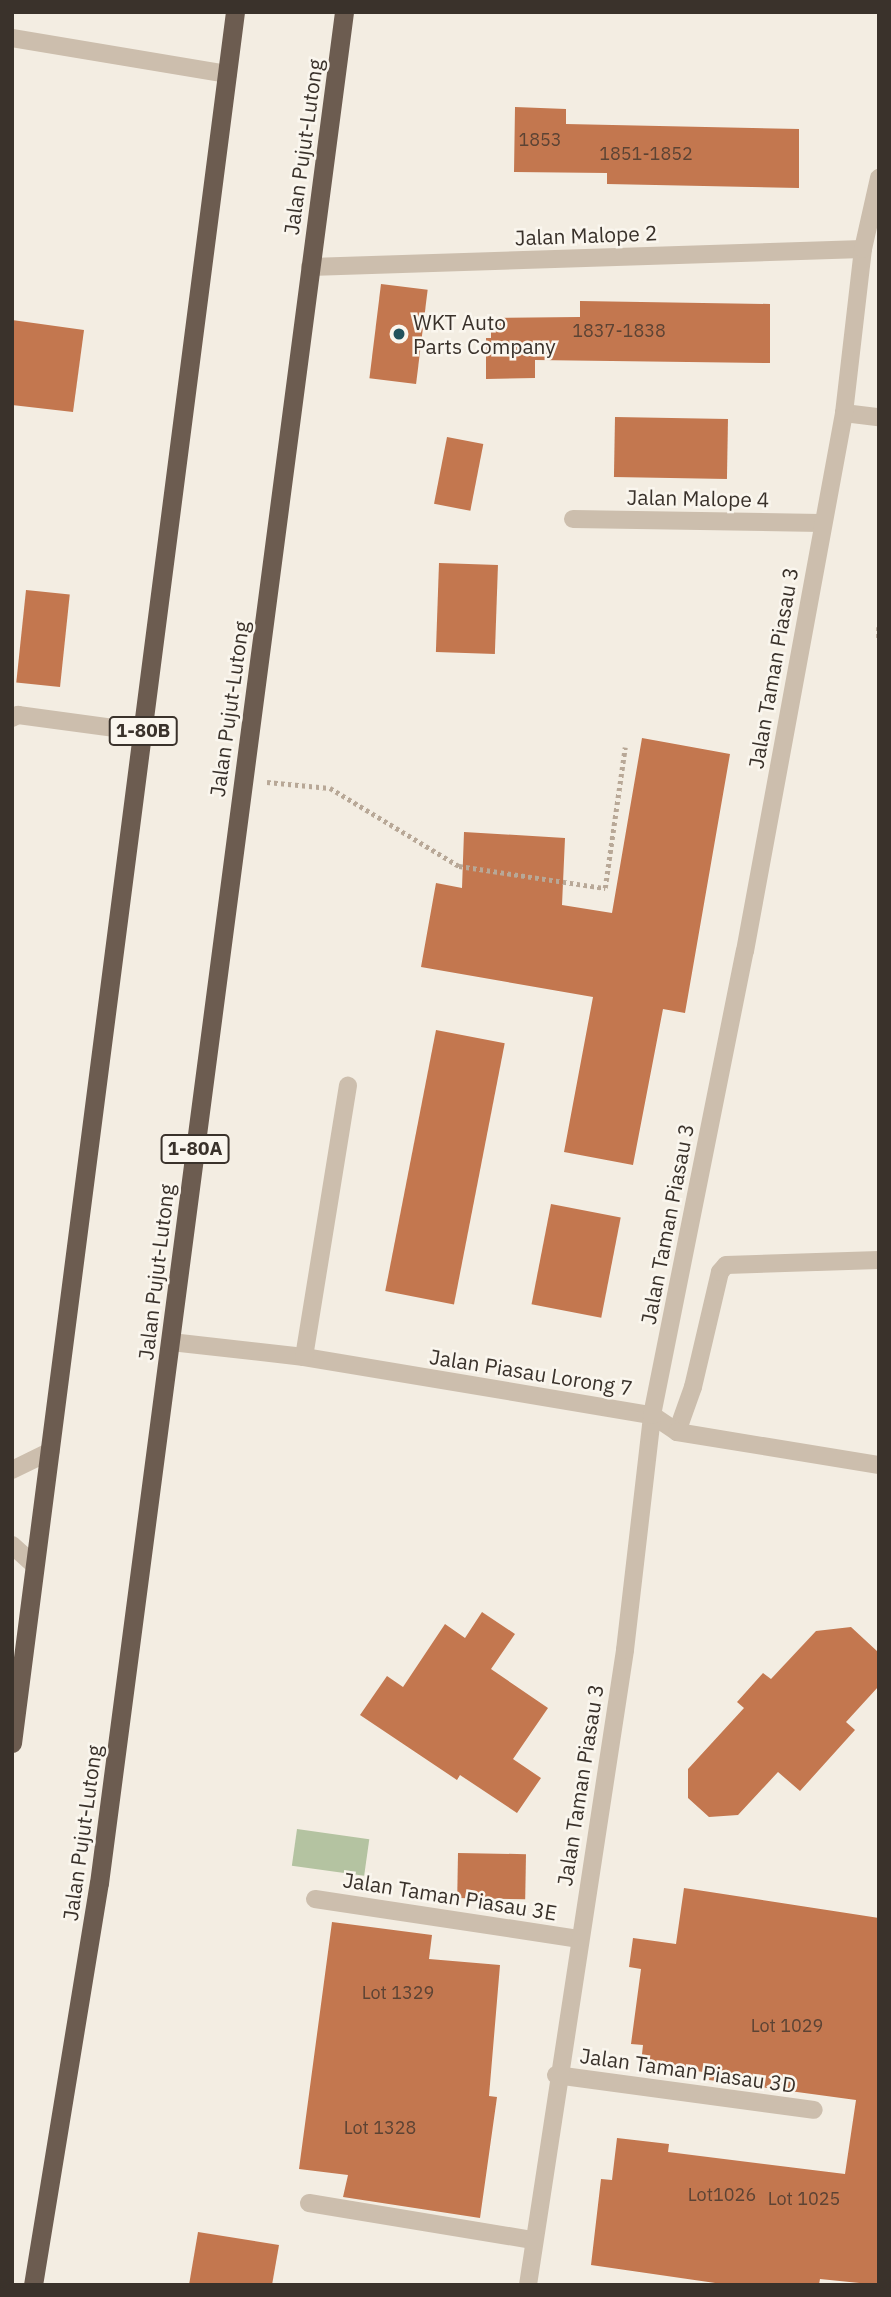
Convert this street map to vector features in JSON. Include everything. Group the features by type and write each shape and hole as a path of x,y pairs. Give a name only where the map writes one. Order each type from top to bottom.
{"highway":[{"name":"1-80B","path":"12,1743 235,12"},
{"name":"Jalan Pujut-Lutong","path":"33,2285 99,1883 344,12"}],"street":[{"path":"12,38 228,74"},
{"name":"Jalan Taman Piasau 3","path":"527,2285 556,2075 625,1650 652,1415 745,951 821,523 844,413 863,249 879,178"},
{"name":"Jalan Malope 2","path":"310,267 863,249"},
{"path":"844,413 879,417"},
{"name":"Jalan Malope 4","path":"573,519 821,523"},
{"path":"12,718 18,715 143,732"},
{"path":"304,1357 348,1086"},
{"path":"677,1432 693,1387 720,1272 726,1265 879,1260"},
{"name":"Jalan Piasau Lorong 7","path":"171,1342 304,1357 652,1415 677,1432 879,1465"},
{"path":"12,1470 51,1451"},
{"path":"12,1545 36,1566"},
{"name":"Jalan Taman Piasau 3E","path":"315,1899 578,1939"},
{"name":"Jalan Taman Piasau 3D","path":"556,2075 814,2110"},
{"path":"309,2203 534,2240"}],"path":[{"path":"879,627 879,639"},
{"path":"242,780 330,788 459,866 605,888 625,747"}],"green space":[{"path":"297,1829 369,1839 364,1876 292,1866"}],"building":[{"path":"515,107 566,109 566,124 799,129 799,188 607,184 607,173 514,172"},
{"name":"WKT Auto Parts Company","path":"381,284 428,290 416,384 369,378"},
{"path":"580,301 770,304 770,363 535,360 535,378 486,379 486,338 491,338 491,318 580,317"},
{"path":"12,320 84,330 73,412 12,405"},
{"path":"615,417 728,419 727,479 614,477"},
{"path":"447,437 483,444 470,511 434,504"},
{"path":"439,563 498,565 495,654 436,652"},
{"path":"26,590 70,595 60,687 16,682"},
{"path":"642,738 730,754 685,1013 663,1009 633,1165 564,1152 593,997 421,967 436,883 462,888 464,832 565,838 562,905 612,913"},
{"path":"436,1030 505,1043 454,1304 385,1291"},
{"path":"551,1204 621,1218 601,1318 532,1304"},
{"path":"482,1612 515,1634 491,1669 548,1708 513,1759 541,1778 517,1813 460,1775 457,1780 360,1715 387,1676 403,1687 445,1624 465,1638"},
{"path":"851,1627 878,1652 878,1687 846,1722 855,1730 800,1791 778,1772 738,1815 709,1817 688,1798 688,1769 744,1708 737,1702 763,1673 771,1679 816,1631"},
{"path":"458,1853 526,1854 525,1899 457,1898"},
{"path":"684,1888 879,1918 879,2285 820,2279 819,2285 729,2285 591,2265 601,2179 612,2180 617,2138 669,2144 668,2152 845,2174 856,2100 709,2080 710,2073 641,2063 643,2045 631,2044 641,1969 629,1967 633,1938 676,1944"},
{"path":"332,1922 432,1935 429,1959 500,1965 489,2096 497,2097 480,2218 343,2197 348,2175 299,2169"},
{"path":"198,2232 279,2245 272,2285 189,2285"}],"place":[{"name":"WKT Auto Parts Company","path":"399,334"}]}
